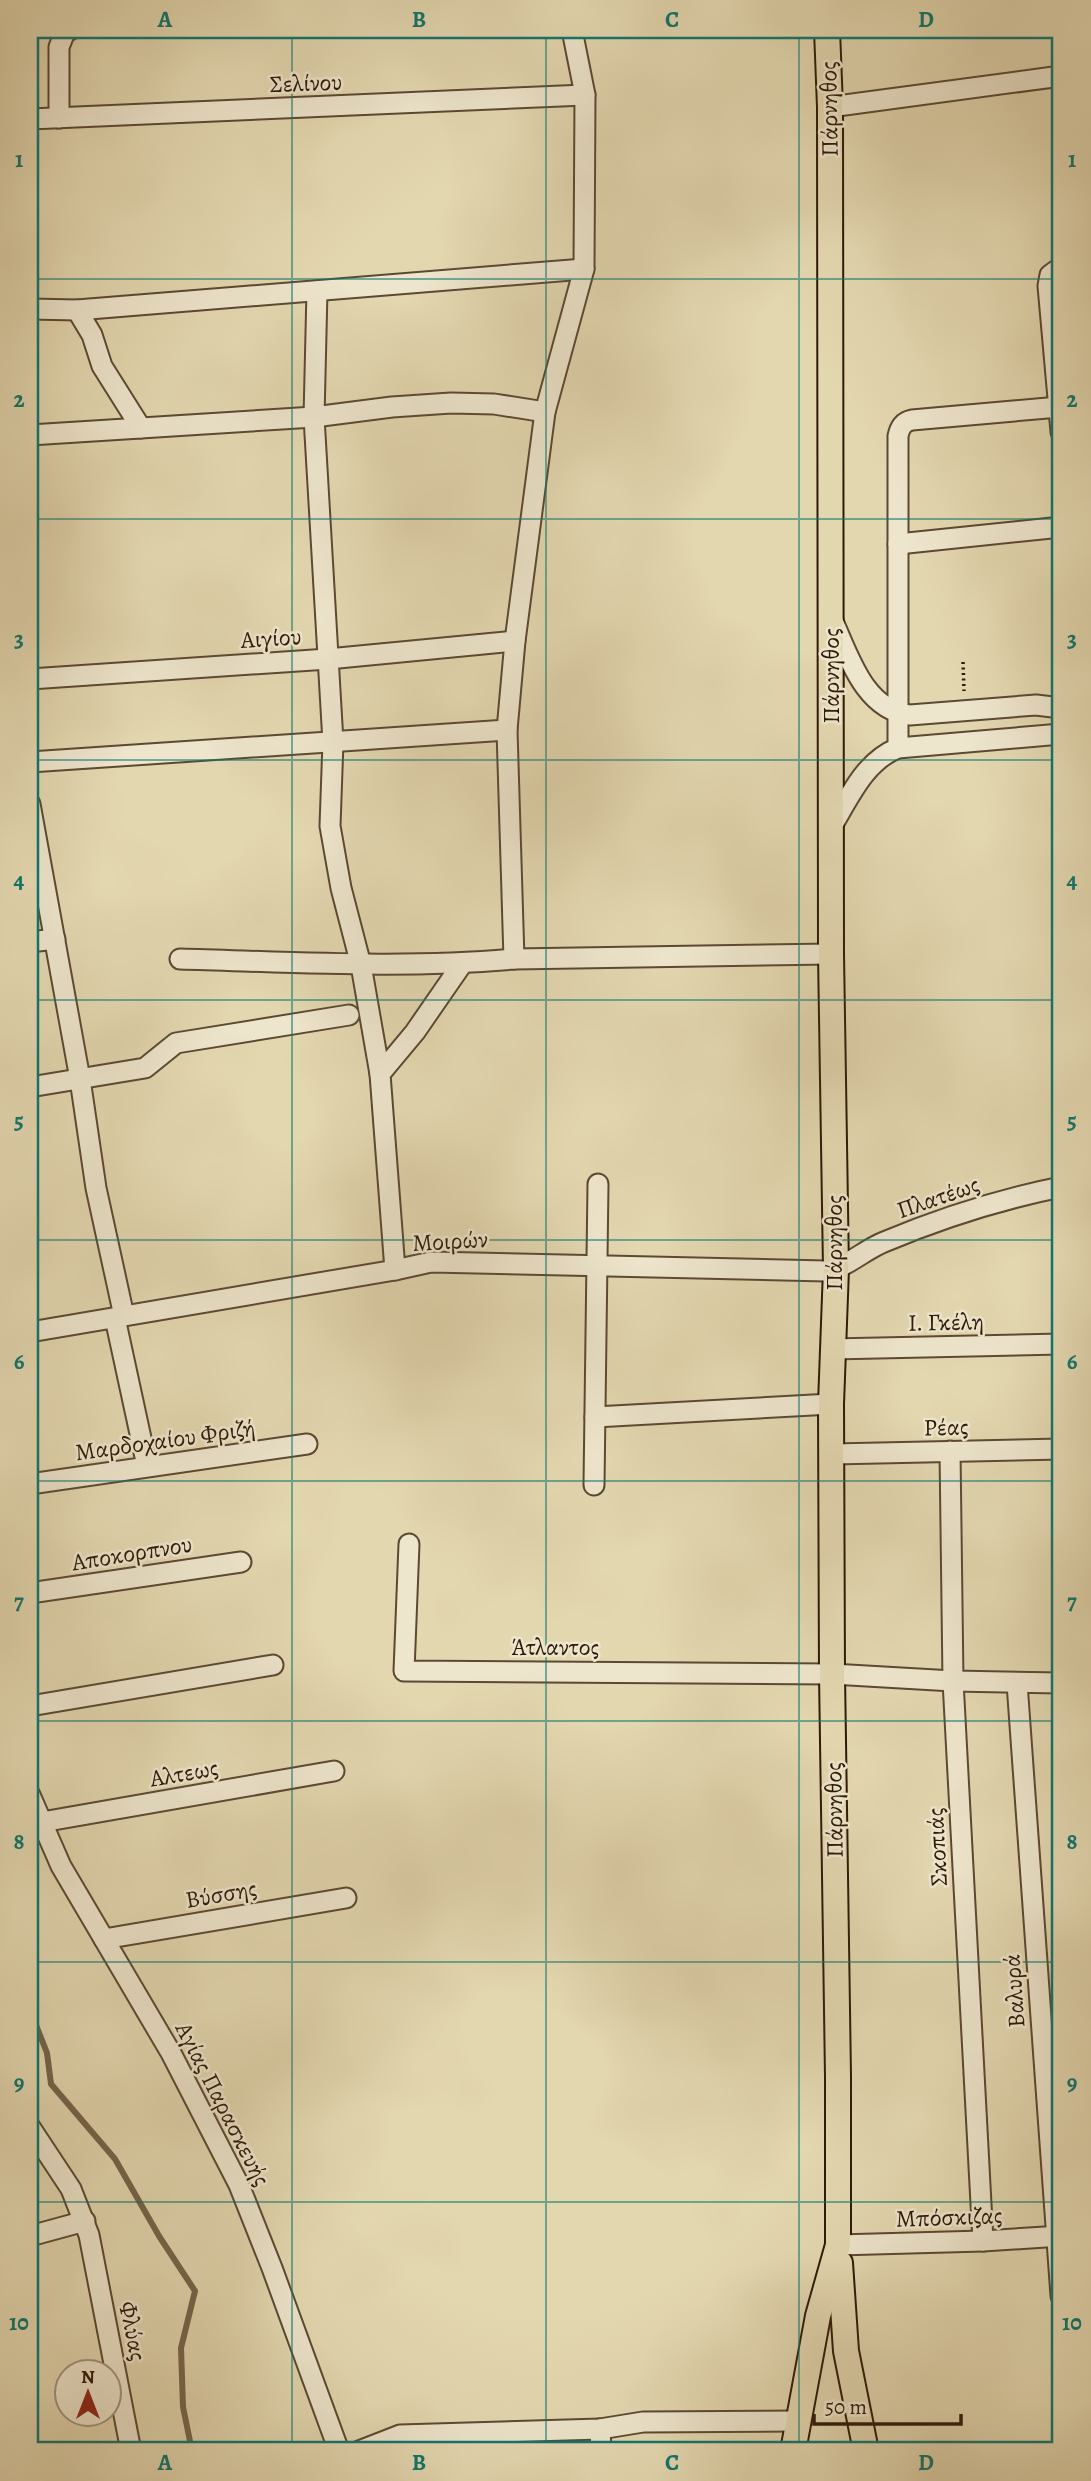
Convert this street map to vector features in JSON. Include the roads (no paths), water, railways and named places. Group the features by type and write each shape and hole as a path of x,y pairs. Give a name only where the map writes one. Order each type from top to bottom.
{"main road":[{"name":"Πάρνηθος","path":"793,2451 818,2316 838,2245 832,1674 831,1404 836,1269 831,954 830,107 827,30"},
{"path":"838,2245 846,2351 866,2451"}],"street":[{"path":"60,118 59,47 65,32 70,30"},
{"path":"514,959 508,730 515,641 545,412 584,269 585,95 572,30"},
{"path":"830,107 1061,76"},
{"name":"Σελίνου","path":"30,119 585,95"},
{"path":"1061,267 1050,275 1048,286 1061,432"},
{"path":"30,309 77,310 584,269"},
{"path":"317,291 314,417 333,742 330,826 341,888 361,965 380,1074 395,1270"},
{"path":"77,310 92,335 102,366 141,428"},
{"path":"898,748 898,436 906,421 1059,402"},
{"path":"30,435 314,417 451,403 494,404 545,412"},
{"path":"898,544 1061,527"},
{"path":"830,616 856,673 867,690 876,700 898,713 911,715 1036,705 1061,708"},
{"name":"Αιγίου","path":"30,679 328,659 515,641"},
{"path":"30,762 508,730"},
{"path":"832,826 870,766 898,748 1061,734"},
{"path":"30,804 147,1466"},
{"path":"30,942 55,939"},
{"path":"180,959 361,965 463,964 514,959 831,954"},
{"path":"380,1074 415,1032 463,964"},
{"path":"30,1087 145,1068 176,1043 349,1015"},
{"path":"594,1485 598,1184"},
{"name":"Πλατέως","path":"836,1269 875,1246 899,1236 1013,1198 1061,1186"},
{"name":"Μοιρών","path":"30,1332 431,1262 821,1272 836,1269"},
{"name":"Ι. Γκέλη","path":"832,1349 1061,1344"},
{"path":"595,1417 831,1404"},
{"name":"Μαρδοχαίου Φριζή","path":"30,1484 307,1444"},
{"name":"Ρέας","path":"832,1454 1061,1450"},
{"name":"Σκοπιάς","path":"950,1451 953,1681 983,2241"},
{"name":"Άτλαντος","path":"408,1544 404,1671 832,1674"},
{"name":"Αποκορπνου","path":"30,1593 241,1562"},
{"path":"30,1706 273,1665"},
{"path":"832,1674 953,1681 1061,1683"},
{"name":"Βαλυρά","path":"1017,1683 1061,2296"},
{"name":"Αλτεως","path":"42,1822 334,1772"},
{"name":"Αγίας Παρασκευής","path":"30,1795 61,1866 172,2053 239,2185 339,2451"},
{"name":"Βύσσης","path":"104,1939 346,1898"},
{"name":"Φλύας","path":"30,2127 71,2189 85,2221 131,2451"},
{"path":"30,2236 85,2221"},
{"name":"Μπόσκιζας","path":"838,2245 1058,2236"},
{"path":"359,2451 400,2435 600,2429 643,2423 798,2421"},
{"path":"600,2429 601,2451"}],"waterway":[{"path":"30,2023 36,2025 47,2053 51,2084 115,2159 159,2236 195,2291 181,2348 183,2407 192,2451"}]}
